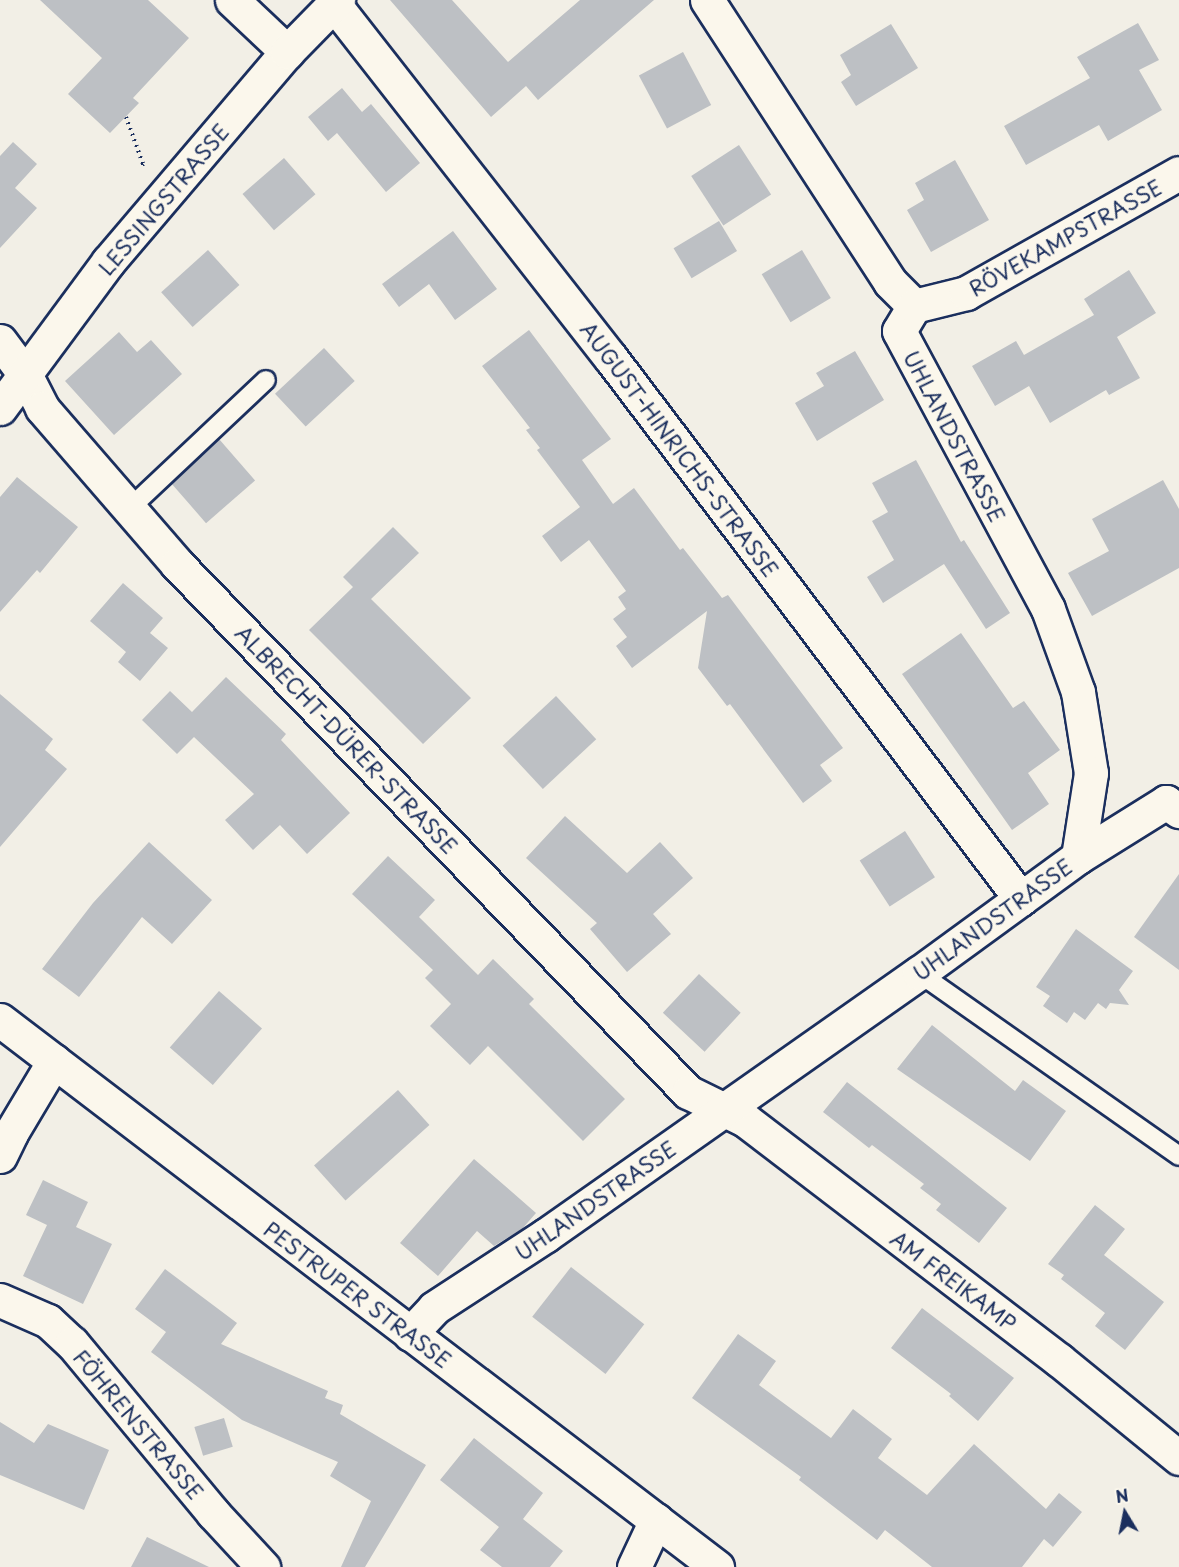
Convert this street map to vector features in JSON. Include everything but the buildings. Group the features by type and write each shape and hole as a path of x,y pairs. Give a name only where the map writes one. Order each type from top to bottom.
{"street":[{"path":"232,0 287,52"},
{"path":"707,0 890,282 914,306"},
{"name":"LESSINGSTRASSE","path":"0,408 26,376 108,262 287,52 336,2"},
{"name":"AUGUST-HINRICHS-STRASSE","path":"336,2 610,357 1020,898"},
{"name":"RÖVEKAMPSTRASSE","path":"914,306 966,293 1179,173"},
{"name":"UHLANDSTRASSE","path":"410,1334 434,1308 546,1235 919,973 1078,857 1091,773 1078,692 1048,609 899,331 914,306"},
{"name":"ALBRECHT-DÜRER-STRASSE","path":"0,341 26,376 42,408 177,564 688,1092 723,1110"},
{"path":"1078,857 1166,802 1179,811"},
{"name":"PESTRUPER STRASSE","path":"0,1020 717,1567"},
{"path":"0,1156 10,1133 54,1061"},
{"name":"AM FREIKAMP","path":"723,1110 745,1120 1012,1324 1179,1458"},
{"name":"FÖHRENSTRASSE","path":"0,1300 48,1321 72,1343 213,1513 263,1567"},
{"path":"634,1567 656,1520"}],"lane":[{"path":"129,509 266,380"},
{"path":"919,973 1179,1156"}],"path":[{"path":"126,117 143,164 138,170"}]}
